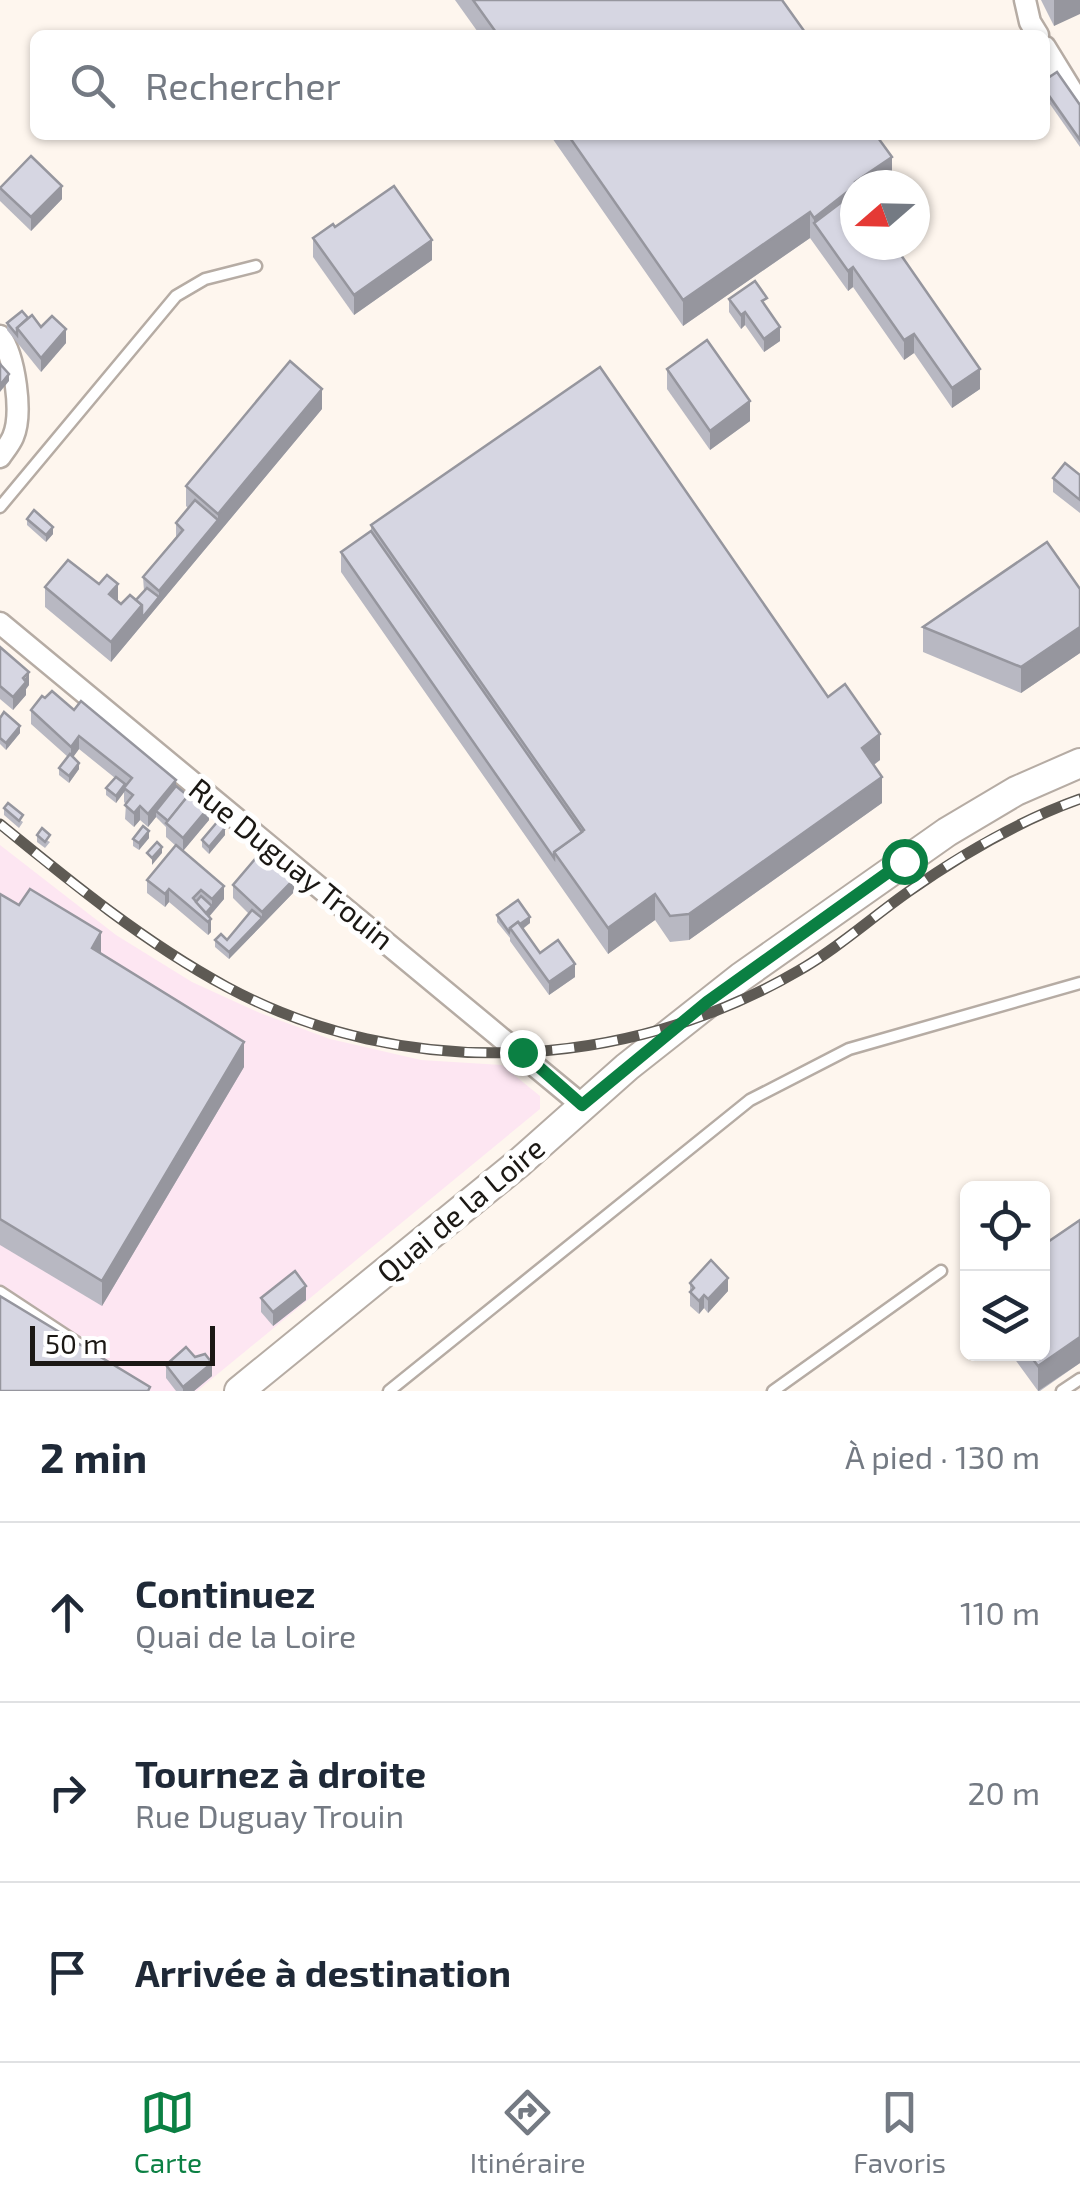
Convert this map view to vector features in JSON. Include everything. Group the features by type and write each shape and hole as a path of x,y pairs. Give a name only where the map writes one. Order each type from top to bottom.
{"street":[{"path":"1025,0 1035,30"},
{"path":"1050,55 1080,104"},
{"path":"0,336 14,377 17,414 14,435 0,457"},
{"name":"Rue Duguay Trouin","path":"0,623 582,1105"},
{"name":"Quai de la Loire","path":"239,1391 730,985 904,861 1016,791 1080,763"}],"lane":[{"path":"0,507 176,296 204,279 256,266"},
{"path":"389,1391 750,1100 849,1049 1080,983"},
{"path":"773,1391 941,1271"},
{"path":"0,1292 100,1358"},
{"path":"1062,1391 1080,1379"}],"shaded area":[{"path":"0,845 116,935 192,982 330,1039 421,1060 502,1065 540,1096 540,1109 197,1391 0,1391"}],"building":[{"path":"473,0 782,0 803,30 494,30"},
{"path":"1057,72 1080,105 1080,140 1050,97 1050,77"},
{"path":"571,140 880,140 892,157 873,170 840,170 840,198 814,218 810,212 683,300"},
{"path":"31,156 62,186 31,217 0,188"},
{"path":"394,186 432,240 354,295 313,238"},
{"path":"840,203 840,260 814,223"},
{"path":"840,260 904,260 980,369 952,388 914,334 904,340 853,267 848,271"},
{"path":"755,281 767,298 762,301 780,327 764,339 745,312 741,315 729,299"},
{"path":"22,311 28,318 17,328 17,335 7,323"},
{"path":"32,315 41,327 52,316 66,329 41,358 17,328"},
{"path":"707,340 750,401 710,431 667,369"},
{"path":"290,361 322,389 218,514 186,486"},
{"path":"0,364 9,374 0,385"},
{"path":"600,367 828,697 845,684 880,734 862,748 882,777 689,914 670,916 655,894 608,928 554,852 584,830 371,525"},
{"path":"1065,463 1080,475 1080,500 1053,478"},
{"path":"195,500 218,520 159,591 143,577 183,530 176,523"},
{"path":"34,510 53,527 46,535 27,519"},
{"path":"371,531 582,832 554,852 554,858 341,552"},
{"path":"1047,542 1080,589 1080,627 1021,667 923,627"},
{"path":"68,560 99,584 107,575 118,584 109,594 121,604 130,595 142,605 111,642 45,587"},
{"path":"147,588 159,597 142,618 142,605 136,600"},
{"path":"0,647 29,672 13,697 0,686"},
{"path":"52,691 74,710 81,701 176,780 148,814 140,806 134,813 125,805 133,795 124,788 132,778 79,736 71,747 31,710 42,696 45,698"},
{"path":"4,712 20,726 6,743 0,738 0,718"},
{"path":"70,754 79,763 69,776 59,768"},
{"path":"116,777 125,784 116,796 106,788"},
{"path":"176,786 188,796 168,821 156,811"},
{"path":"191,792 209,807 183,838 166,823"},
{"path":"8,803 23,815 19,821 4,808"},
{"path":"218,821 225,828 209,847 202,840"},
{"path":"143,826 149,831 139,843 133,839"},
{"path":"42,828 50,835 45,842 37,835"},
{"path":"157,842 162,847 152,858 147,853"},
{"path":"176,845 224,886 212,899 201,890 193,898 211,919 208,922 169,889 165,894 147,880"},
{"path":"261,852 294,879 262,912 233,885"},
{"path":"30,889 101,932 92,948 244,1042 102,1281 0,1219 0,894 19,905"},
{"path":"201,896 212,906 206,913 196,902"},
{"path":"518,900 530,917 509,932 497,915"},
{"path":"252,910 262,918 229,952 215,940 221,934 227,940"},
{"path":"518,922 540,953 558,940 575,964 549,982 510,928"},
{"path":"1080,1220 1080,1337 1050,1358 1050,1271 1050,1241"},
{"path":"711,1260 728,1278 708,1299 704,1295 699,1301 690,1292 694,1288 690,1283"},
{"path":"295,1271 306,1286 273,1312 261,1298"},
{"path":"0,1296 150,1387 148,1391 0,1391"},
{"path":"186,1347 195,1357 205,1354 212,1363 183,1387 166,1365"}],"railway":[{"path":"0,824 167,951 227,987 295,1018 367,1039 440,1050 514,1053 588,1045 661,1029 731,1005 798,971 970,852 1035,817 1080,799"}],"route":[{"path":"522,1052 582,1105 707,1002 904,861"}]}
